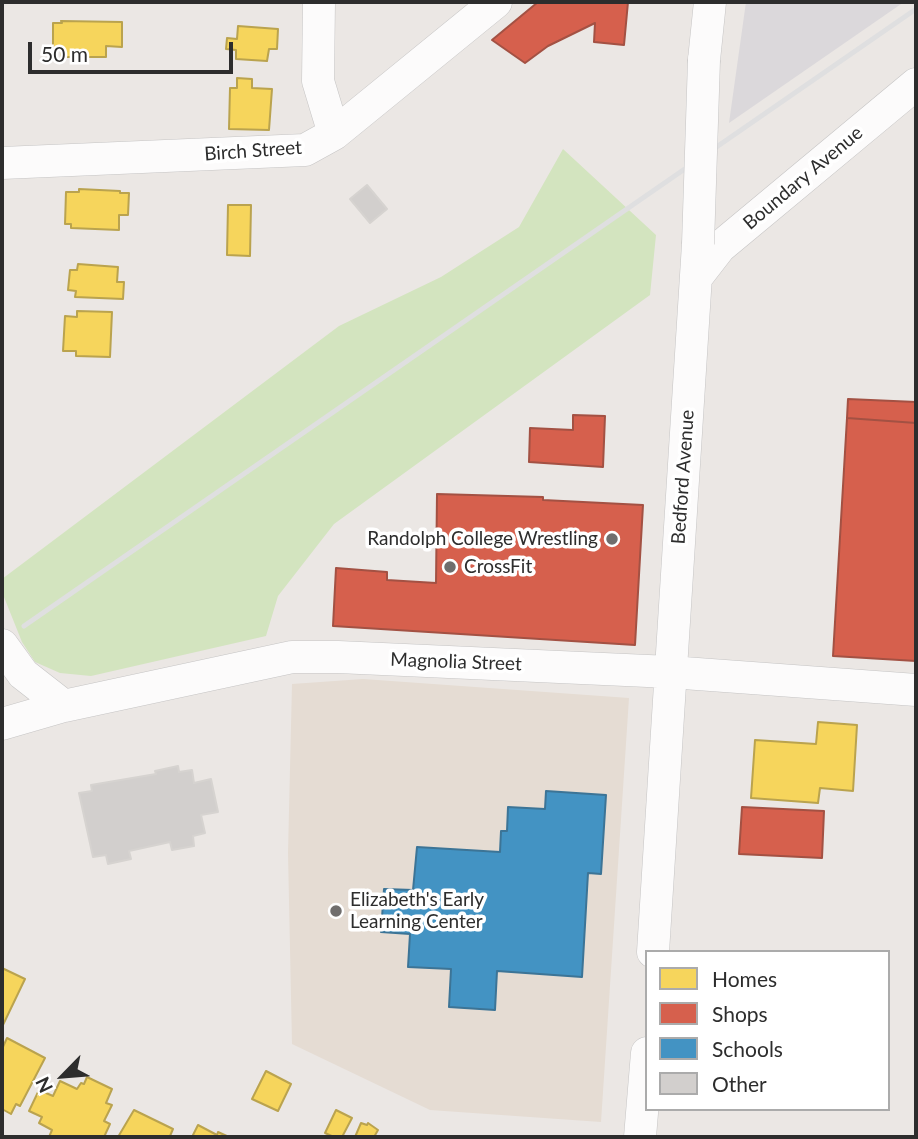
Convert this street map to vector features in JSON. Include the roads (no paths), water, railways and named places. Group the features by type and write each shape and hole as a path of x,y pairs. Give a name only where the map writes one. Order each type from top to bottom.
{"street":[{"path":"319,2 318,81 334,134"},
{"name":"Birch Street","path":"2,163 305,150 334,134 496,2"},
{"name":"Bedford Avenue","path":"653,950 696,278 704,60 710,2"},
{"name":"Boundary Avenue","path":"696,278 720,247 916,84"},
{"path":"2,645 23,674 64,706"},
{"name":"Magnolia Street","path":"2,724 64,706 292,657 670,672 916,690"},
{"path":"640,1137 645,1077"}],"railway":[{"path":"24,626 916,9"}],"place":[{"name":"Randolph College Wrestling","path":"612,539"},
{"name":"CrossFit","path":"450,567"},
{"name":"Elizabeth's Early Learning Center","path":"336,911"}]}
